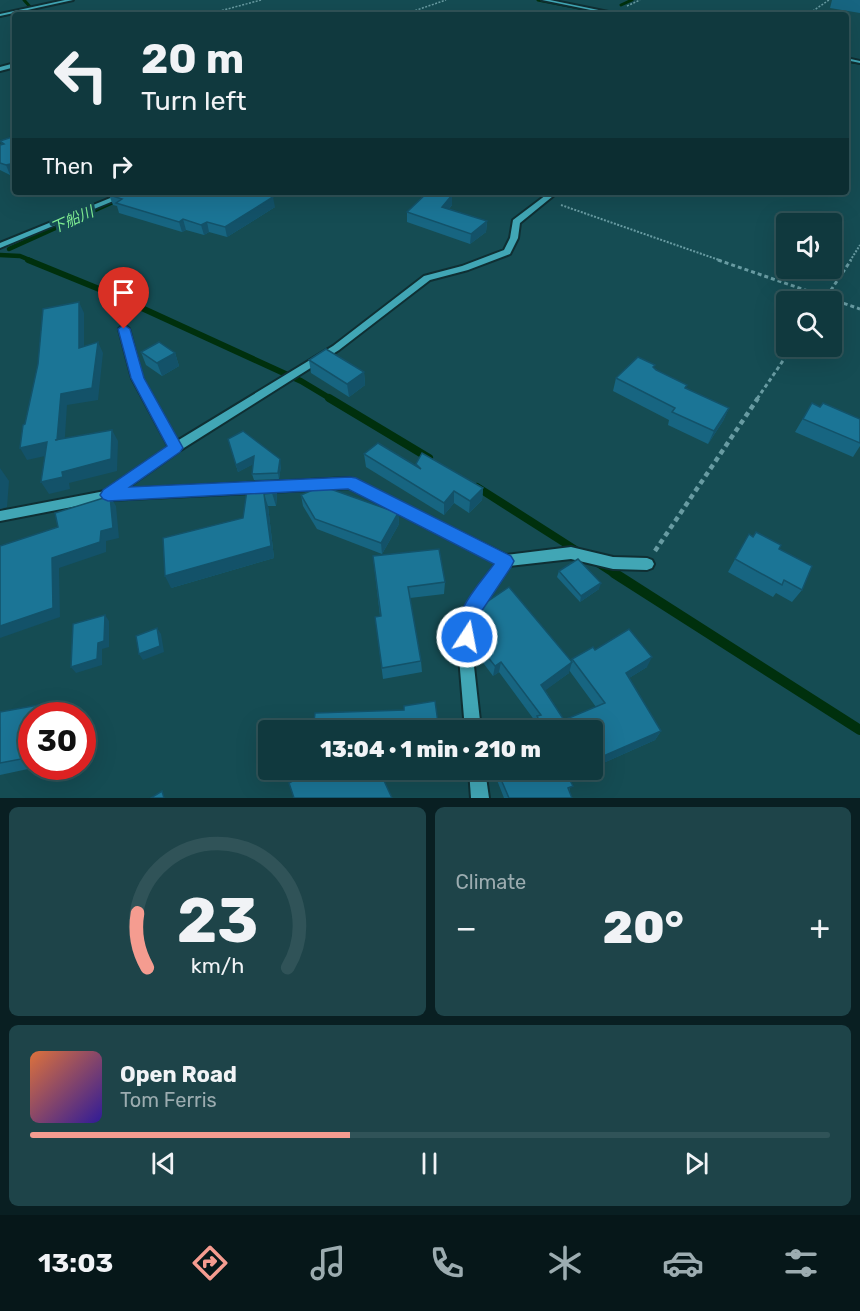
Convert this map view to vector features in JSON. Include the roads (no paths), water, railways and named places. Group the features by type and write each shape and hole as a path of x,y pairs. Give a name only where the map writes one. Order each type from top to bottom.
{"street":[{"path":"14,12 71,0"},
{"path":"544,0 606,12"},
{"path":"0,246 124,195"},
{"path":"108,495 175,448 336,348 427,278 465,268 507,252 514,238 516,222 550,195"},
{"path":"124,329 138,378 175,448"},
{"path":"0,516 108,495 350,483 505,561 571,553 613,563 646,564"},
{"path":"472,720 466,657 468,616 505,561"},
{"path":"478,780 480,798"}],"waterway":[{"path":"18,12 32,9 24,0"},
{"path":"538,0 600,12"},
{"name":"下船川","path":"621,5 632,0"},
{"path":"0,16 12,13"},
{"path":"849,61 860,63"},
{"name":"下船川","path":"9,249 128,195"},
{"path":"0,255 20,256 32,261"},
{"path":"28,260 109,293 301,381 331,399"},
{"path":"329,398 429,458"},
{"path":"477,487 579,552"},
{"path":"596,562 616,575"},
{"path":"614,573 860,730"}]}
